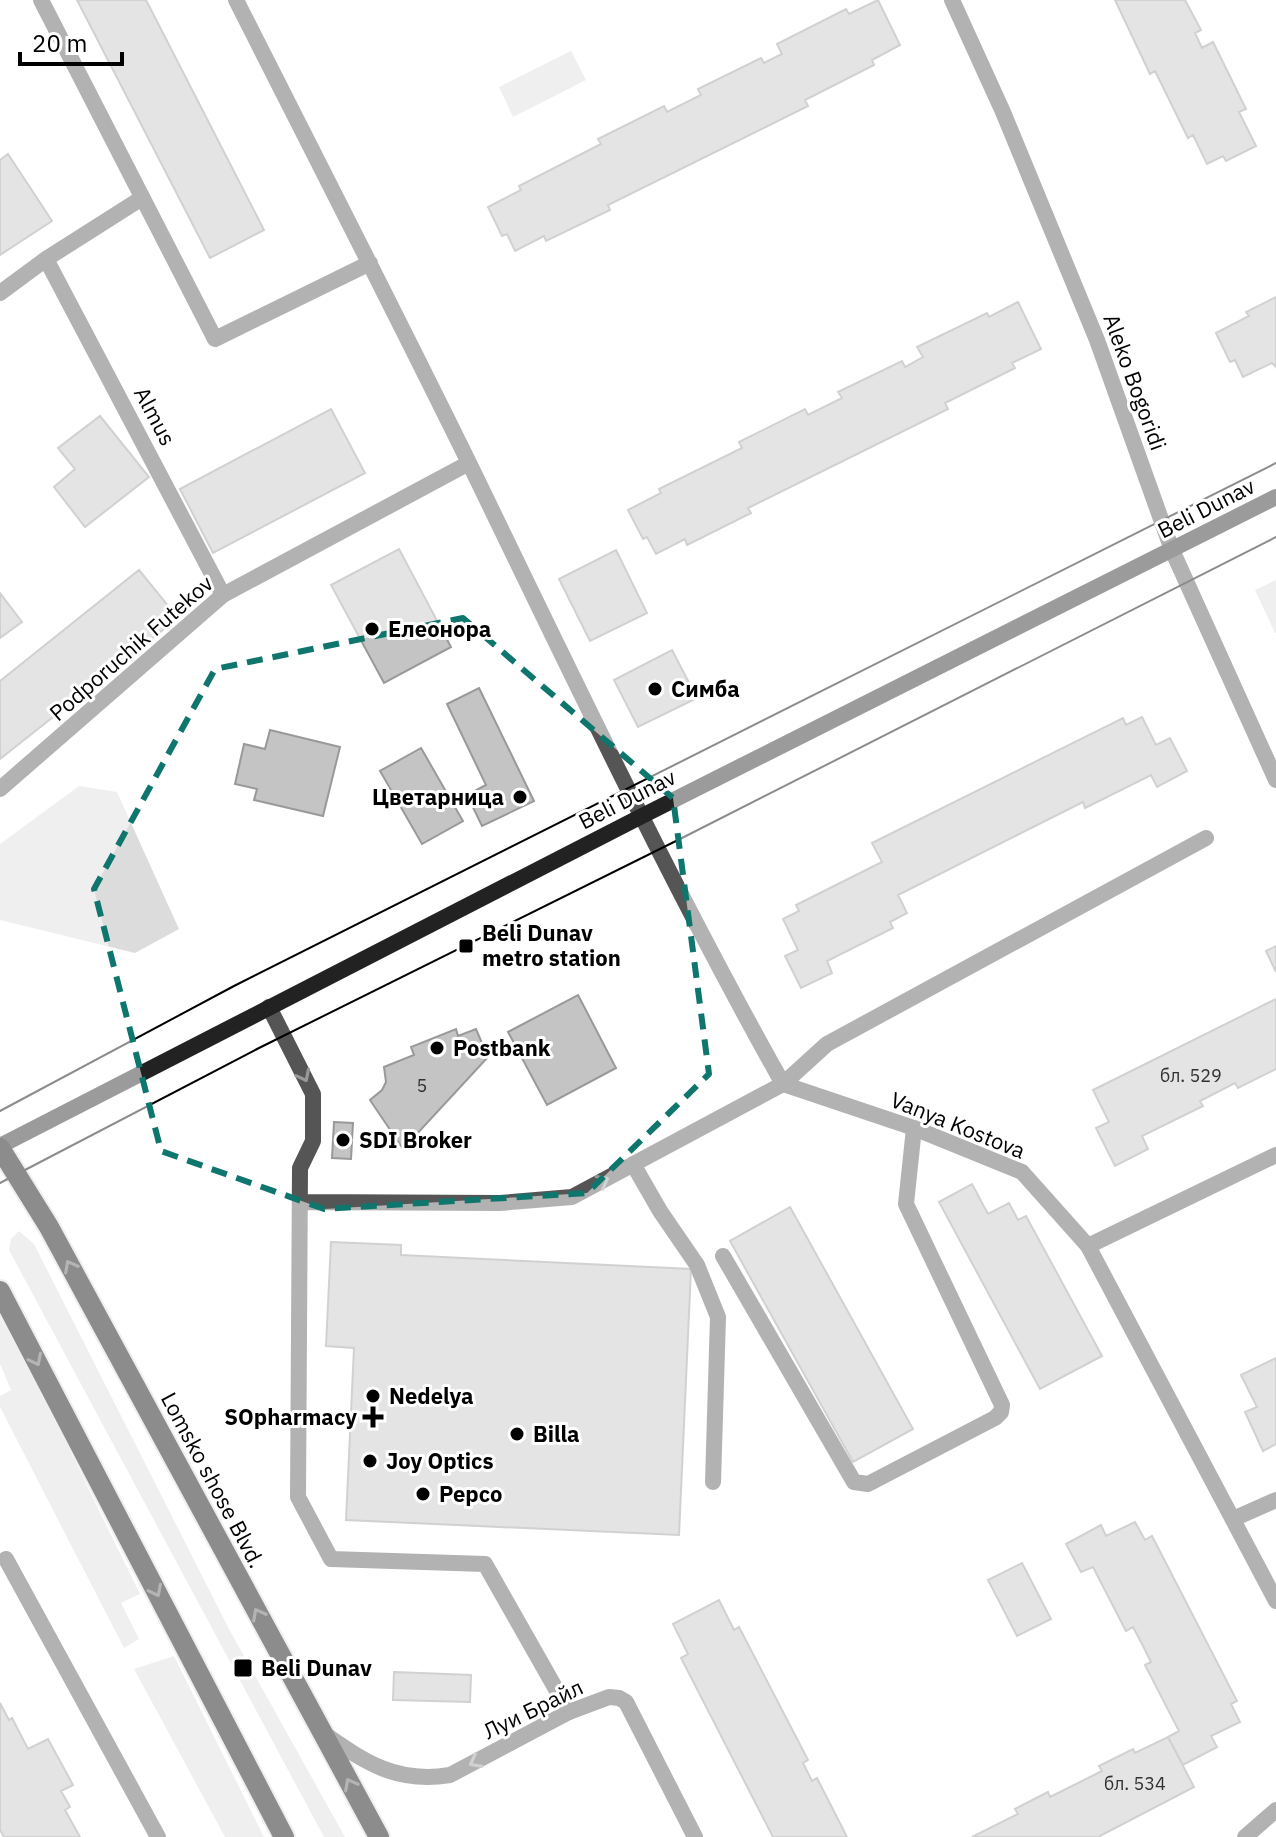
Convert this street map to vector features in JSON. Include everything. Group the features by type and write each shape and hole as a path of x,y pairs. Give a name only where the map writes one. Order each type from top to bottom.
{"main road":[{"name":"Lomsko shose Blvd.","path":"0,1147 49,1227 379,1837"},
{"path":"0,1291 284,1837"}],"street":[{"path":"41,0 215,339 370,263"},
{"path":"236,0 370,263 642,816 783,1084"},
{"name":"Aleko Bogoridi","path":"952,0 1003,112 1097,340 1172,550 1276,780"},
{"path":"0,293 46,259 142,198"},
{"name":"Almus","path":"46,259 223,595"},
{"name":"Podporuchik Futekov","path":"0,789 223,595 469,463"},
{"name":"Beli Dunav","path":"0,1147 642,816 1276,497"},
{"path":"300,1202 500,1203 572,1197 783,1084 827,1044 1206,838"},
{"path":"269,1007 313,1094 313,1141 300,1168 298,1497 331,1559 485,1564 569,1712"},
{"name":"Vanya Kostova","path":"783,1084 914,1128 1022,1172 1088,1246 1276,1601"},
{"path":"723,1256 854,1482 868,1484 995,1418 1001,1412 1002,1405 906,1204 914,1128"},
{"path":"1088,1246 1276,1155"},
{"path":"633,1164 697,1265 718,1317 713,1482"},
{"path":"1233,1519 1276,1500"},
{"path":"6,1559 158,1837"},
{"name":"Луи Брайл","path":"322,1732 364,1761 396,1774 432,1778 450,1775 569,1712 609,1697 619,1698 626,1702 695,1837"},
{"path":"1245,1837 1276,1810"}],"highlighted area":[{"path":"463,618 673,798 709,1074 587,1193 324,1209 161,1151 94,889 215,669"}],"shaded area":[{"path":"571,51 586,80 513,117 499,87"},
{"path":"1276,580 1276,633 1275,633 1255,590"},
{"path":"79,786 117,792 179,929 135,953 0,920 0,844"},
{"path":"19,1231 34,1244 229,1629 345,1837 324,1837 9,1250 11,1239"},
{"path":"0,1318 25,1359 140,1594 121,1603 139,1639 124,1648 0,1407 0,1396 11,1390 0,1364"},
{"path":"174,1656 264,1837 225,1837 134,1669"}],"building":[{"path":"77,0 146,0 264,230 210,258"},
{"path":"878,0 900,45 872,60 874,65 805,100 808,106 608,205 610,210 546,241 544,236 515,251 507,234 502,236 488,207 521,190 519,186 601,144 598,139 664,106 667,112 701,95 698,89 761,58 764,63 782,54 777,44 846,9 849,14"},
{"path":"1115,0 1185,0 1201,30 1195,33 1202,48 1213,42 1246,109 1239,112 1256,146 1226,161 1223,156 1207,164 1193,135 1188,138 1155,71 1150,74"},
{"path":"8,154 52,221 0,255 0,160"},
{"path":"1276,297 1276,367 1272,363 1243,377 1235,360 1230,362 1216,333 1249,316 1246,312"},
{"path":"1018,302 1041,349 1012,363 1015,368 945,403 948,409 748,508 751,513 687,545 685,539 656,554 647,537 643,539 628,510 661,493 659,489 742,448 739,442 805,409 808,415 842,398 838,392 902,361 905,367 923,357 917,347 987,313 989,317"},
{"path":"331,409 365,473 213,553 180,489"},
{"path":"100,416 149,477 85,527 54,487 75,469 58,448"},
{"path":"399,549 451,647 384,683 331,585"},
{"path":"616,550 647,613 590,641 559,579"},
{"path":"139,570 178,618 0,759 0,681"},
{"path":"0,593 22,622 0,638"},
{"name":"Симба","path":"672,650 697,698 638,727 614,680"},
{"path":"479,688 534,801 482,826 467,795 486,785 447,704"},
{"path":"1142,717 1156,745 1170,738 1187,771 1157,787 1151,775 1085,808 1083,802 898,895 907,913 890,922 893,928 827,961 832,973 801,988 785,956 798,950 783,919 799,911 796,905 882,862 872,843 1123,718 1126,725"},
{"path":"270,730 340,747 323,816 254,800 257,789 235,784 244,744 265,749"},
{"path":"421,748 463,821 422,844 380,771"},
{"path":"1276,946 1276,972 1266,951"},
{"path":"578,995 616,1068 547,1105 508,1032"},
{"path":"1276,999 1276,1069 1238,1088 1235,1083 1200,1101 1203,1106 1142,1136 1148,1149 1115,1166 1096,1128 1109,1122 1093,1090"},
{"path":"456,1029 458,1036 476,1029 488,1057 403,1149 370,1100 386,1082 384,1067 414,1055 411,1047"},
{"path":"334,1122 353,1123 351,1159 332,1158"},
{"path":"972,1184 988,1214 1009,1203 1018,1220 1026,1216 1102,1356 1040,1389 939,1202"},
{"path":"790,1207 913,1429 853,1462 730,1241"},
{"name":"Billa","path":"331,1242 401,1245 401,1255 691,1269 679,1535 346,1520 354,1348 326,1346"},
{"path":"1276,1358 1276,1444 1263,1451 1245,1412 1257,1407 1241,1375"},
{"path":"1135,1522 1145,1540 1152,1536 1237,1701 1231,1704 1240,1722 1211,1736 1217,1747 1183,1765 1168,1737 1179,1731 1145,1665 1151,1662 1133,1627 1126,1631 1093,1567 1081,1572 1066,1544 1101,1525 1106,1536"},
{"path":"1022,1563 1051,1619 1017,1636 988,1580"},
{"path":"719,1600 734,1630 739,1627 808,1760 803,1763 812,1781 817,1778 847,1837 773,1837 681,1658 688,1654 673,1624"},
{"path":"394,1672 471,1675 470,1702 393,1700"},
{"path":"0,1703 9,1720 12,1718 28,1749 48,1739 73,1785 61,1791 70,1807 65,1810 80,1837 4,1837 0,1830"},
{"path":"1168,1737 1194,1787 1098,1837 972,1837 1018,1814 1015,1809 1048,1792 1050,1797 1102,1771 1099,1766 1133,1749 1135,1753"}],"tram line":[{"path":"0,1111 234,986 1276,463"},
{"path":"0,1183 257,1049 1276,537"}],"place":[{"name":"Елеонора","path":"372,629"},
{"name":"Симба","path":"655,689"},
{"name":"Цветарница","path":"520,797"},
{"name":"Beli Dunav metro station","path":"466,946"},
{"name":"Postbank","path":"437,1048"},
{"name":"SDI Broker","path":"343,1140"},
{"name":"Nedelya","path":"373,1396"},
{"name":"SOpharmacy","path":"373,1417"},
{"name":"Billa","path":"517,1434"},
{"name":"Joy Optics","path":"370,1461"},
{"name":"Pepco","path":"423,1494"},
{"name":"Beli Dunav","path":"243,1668"}]}
